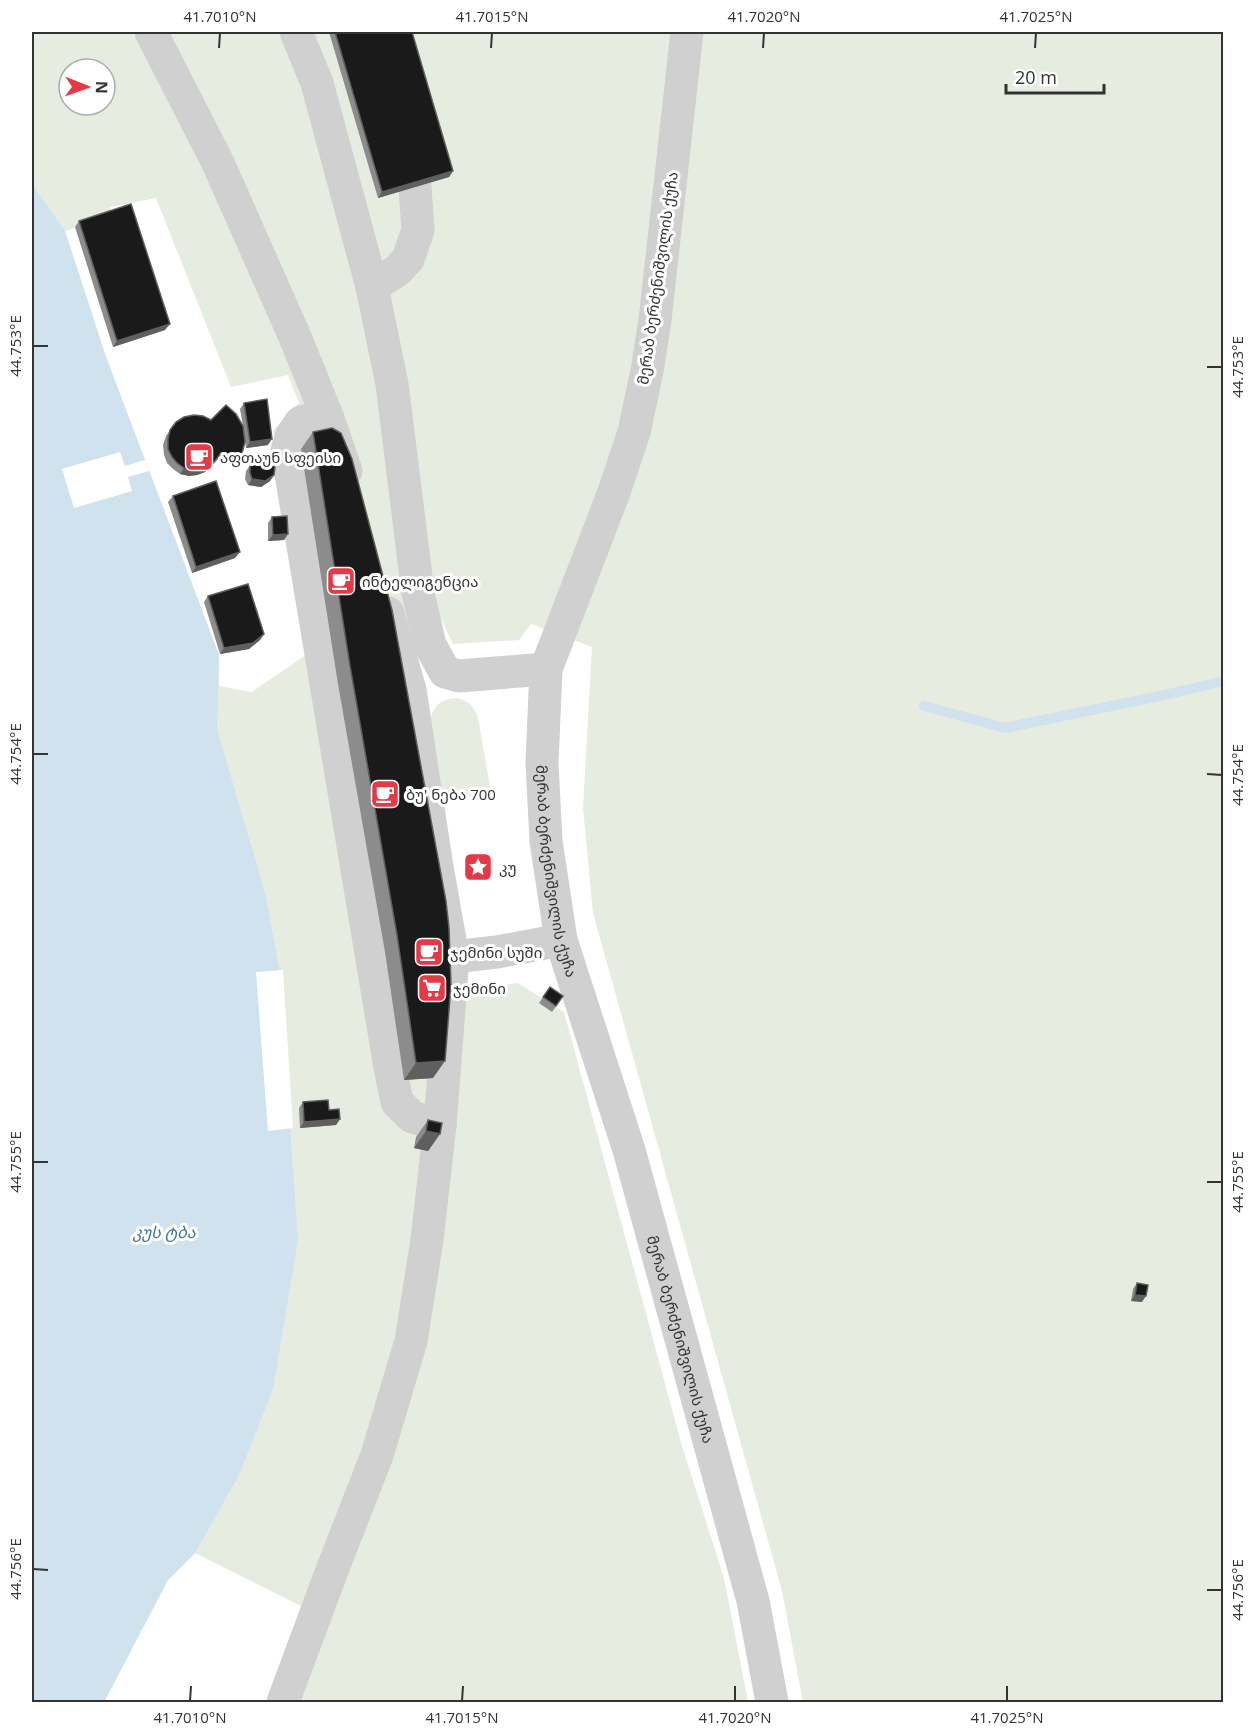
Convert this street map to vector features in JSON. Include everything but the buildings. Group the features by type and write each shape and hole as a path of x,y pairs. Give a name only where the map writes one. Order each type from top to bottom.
{"street":[{"path":"151,32 218,163 295,337 327,416 355,500"},
{"path":"296,32 317,83 372,287 392,384 418,593 430,645 445,672"},
{"name":"მერაბ ბერძენიშვილის ქუჩა","path":"687,32 660,274 647,371 634,432 614,492 546,669 542,763 546,842 561,940 629,1150 753,1601 772,1702"},
{"path":"372,287 398,270 408,259 418,230 416,187"},
{"path":"327,416 301,422 292,435 287,453 397,1102 412,1117 440,1125"},
{"path":"283,1702 377,1455 411,1341 427,1240 440,1125 453,957 410,690 381,590"},
{"path":"410,690 445,672 459,676 546,669"},
{"path":"453,957 561,940"}],"shaded area":[{"path":"32,32 1223,32 1223,1702 803,1702 782,1591 593,913 583,808 592,647 531,624 519,640 453,644 434,604 401,614 466,991 518,983 564,1012 682,1446 724,1578 748,1702 267,1702 307,1609 195,1553 168,1580 104,1702 32,1702","holes":["156,198 231,387 288,375 299,403 273,431 310,652 252,692 219,686 219,655 106,357 65,231 111,216 110,207"]},
{"path":"457,698 470,704 478,717 491,793 444,801 430,720 439,704"}],"water":[{"name":"კუს ტბა","path":"32,184 65,231 106,357 219,655 217,729 265,893 279,968 298,1240 273,1389 239,1475 195,1553 168,1580 104,1702 32,1702"}],"pier":[{"path":"120,452 125,466 145,460 149,471 128,477 132,491 74,508 62,469"},
{"path":"283,970 293,1128 268,1131 256,972"}],"waterway":[{"path":"924,706 1005,728 1224,681"}],"place":[{"name":"აფთაუნ სფეისი","path":"199,457"},
{"name":"ინტელიგენცია","path":"341,581"},
{"name":"ბუ' ნება 700","path":"385,794"},
{"name":"კუ","path":"478,867"},
{"name":"ჯემინი სუში","path":"429,952"},
{"name":"ჯემინი","path":"432,988"}]}
